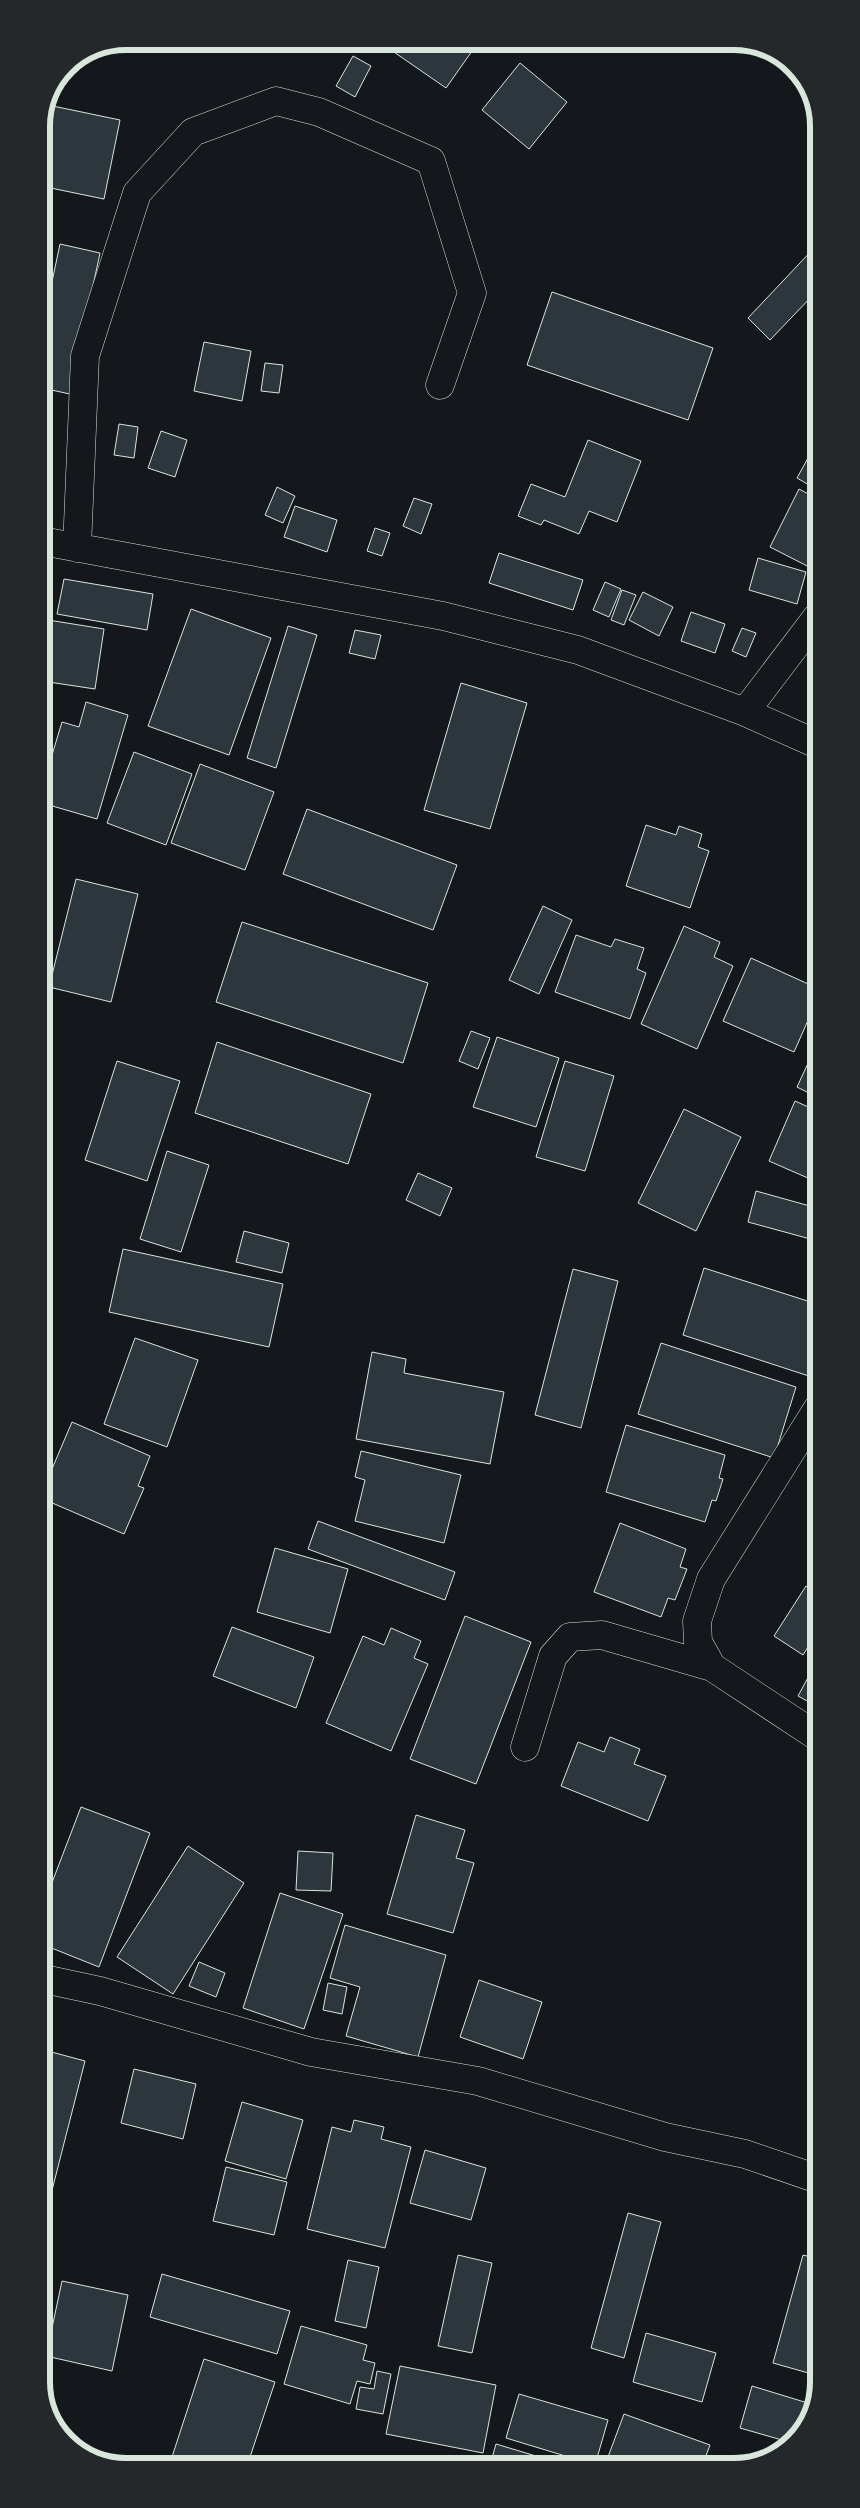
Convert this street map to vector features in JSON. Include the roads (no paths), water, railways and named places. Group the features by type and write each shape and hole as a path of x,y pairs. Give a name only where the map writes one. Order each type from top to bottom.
{"street":[{"path":"77,548 85,356 137,193 193,132 276,101 319,112 431,161 472,293 440,385"},
{"path":"50,543 443,616 578,650 745,712 810,741"},
{"path":"745,712 810,626"},
{"path":"712,1667 698,1642 697,1621 711,1579 810,1421"},
{"path":"525,1747 553,1656 570,1637 602,1635 712,1667 810,1732"},
{"path":"50,1980 100,1991 311,2052 478,2081 665,2137 745,2154 810,2176"}]}
